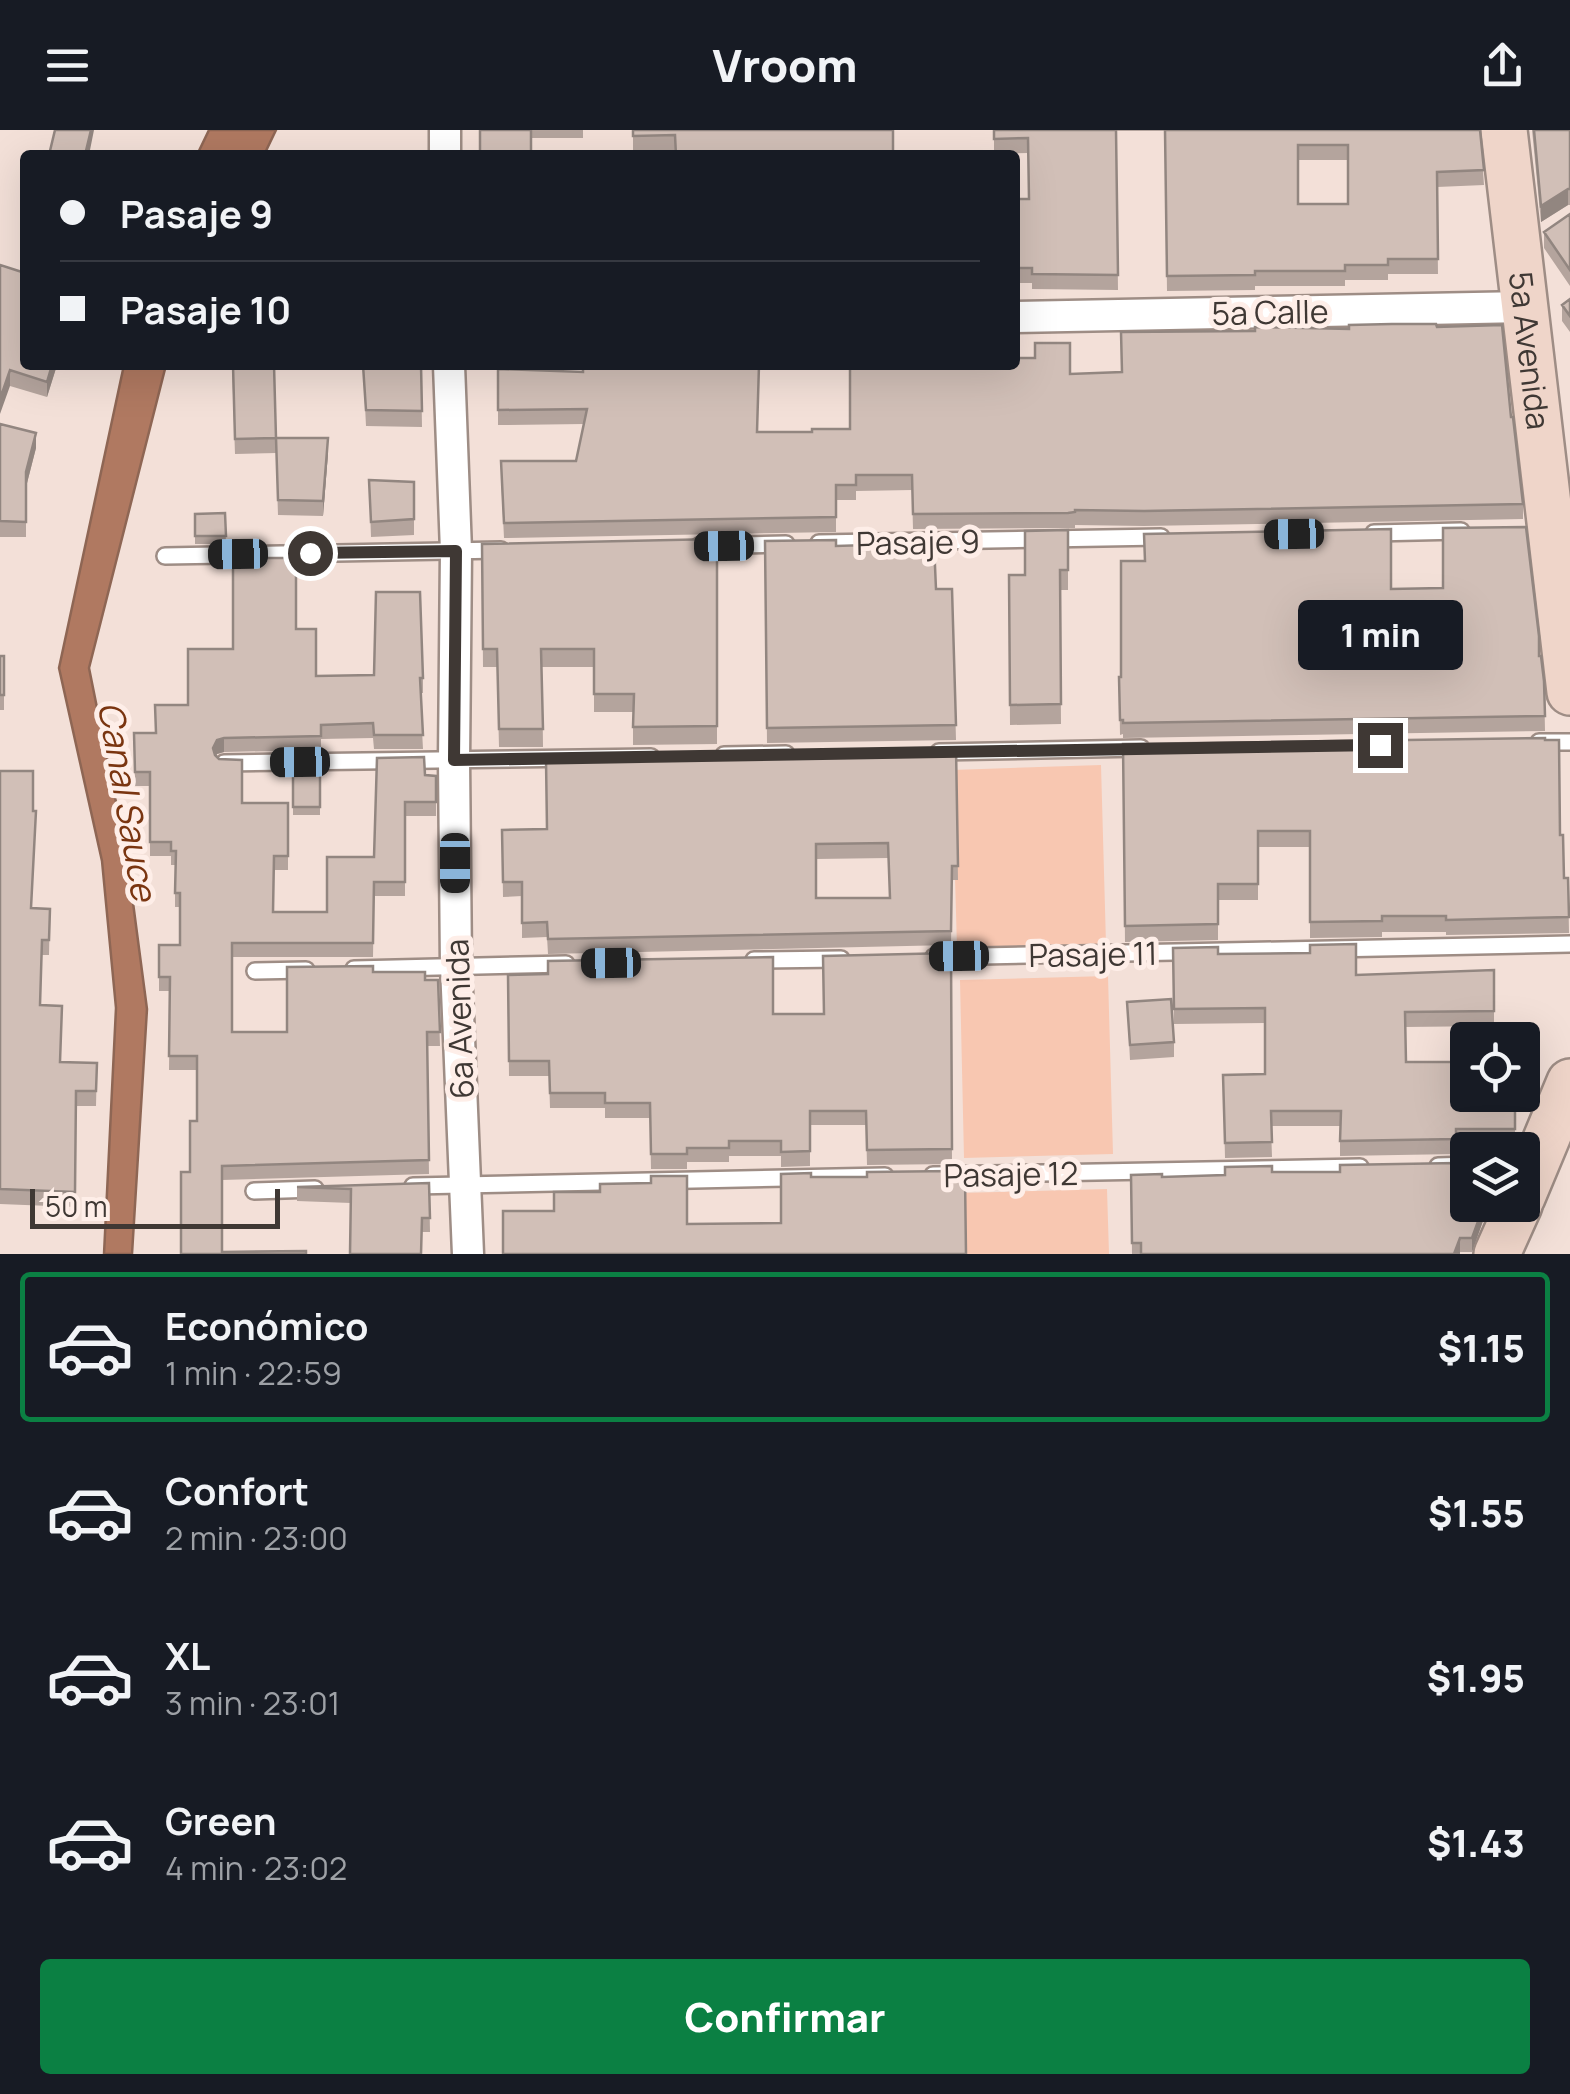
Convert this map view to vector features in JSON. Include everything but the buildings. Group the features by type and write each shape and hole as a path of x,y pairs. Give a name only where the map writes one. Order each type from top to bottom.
{"street":[{"name":"5a Avenida","path":"1504,130 1525,248 1525,307 1551,475 1541,530 1570,692"},
{"name":"5a Calle","path":"1020,317 1525,307"},
{"name":"6a Avenida","path":"449,370 456,551 456,966 468,1254"},
{"path":"1540,1147 1570,1082"},
{"path":"1497,1254 1511,1222"}],"lane":[{"path":"1360,533 1474,531"},
{"name":"Pasaje 9","path":"675,546 1168,537"},
{"path":"165,556 516,550"},
{"path":"1530,742 1570,742"},
{"path":"918,752 1154,748"},
{"path":"705,756 802,754"},
{"path":"224,763 666,756"},
{"name":"Pasaje 11","path":"920,957 1570,944"},
{"path":"746,960 862,958"},
{"path":"346,969 592,964"},
{"path":"255,971 328,969"},
{"path":"1429,1166 1450,1165"},
{"name":"Pasaje 12","path":"922,1176 1371,1167"},
{"name":"Pasaje 12","path":"389,1187 903,1176"},
{"path":"254,1191 331,1188"}],"shaded area":[{"path":"209,130 276,130 266,150 199,150"},
{"path":"123,370 165,370 89,668 127,857 147,1009 132,1254 104,1254 116,1008 102,861 59,668"},
{"path":"1101,765 1106,944 957,948 952,770"},
{"path":"1108,976 1113,1154 964,1158 960,980"},
{"path":"1107,1189 1109,1254 960,1254 959,1193"}],"route":[{"path":"310,553 456,551 454,760 1380,745"}],"water label":[{"name":"Canal Sauce","path":"128,801"}]}
